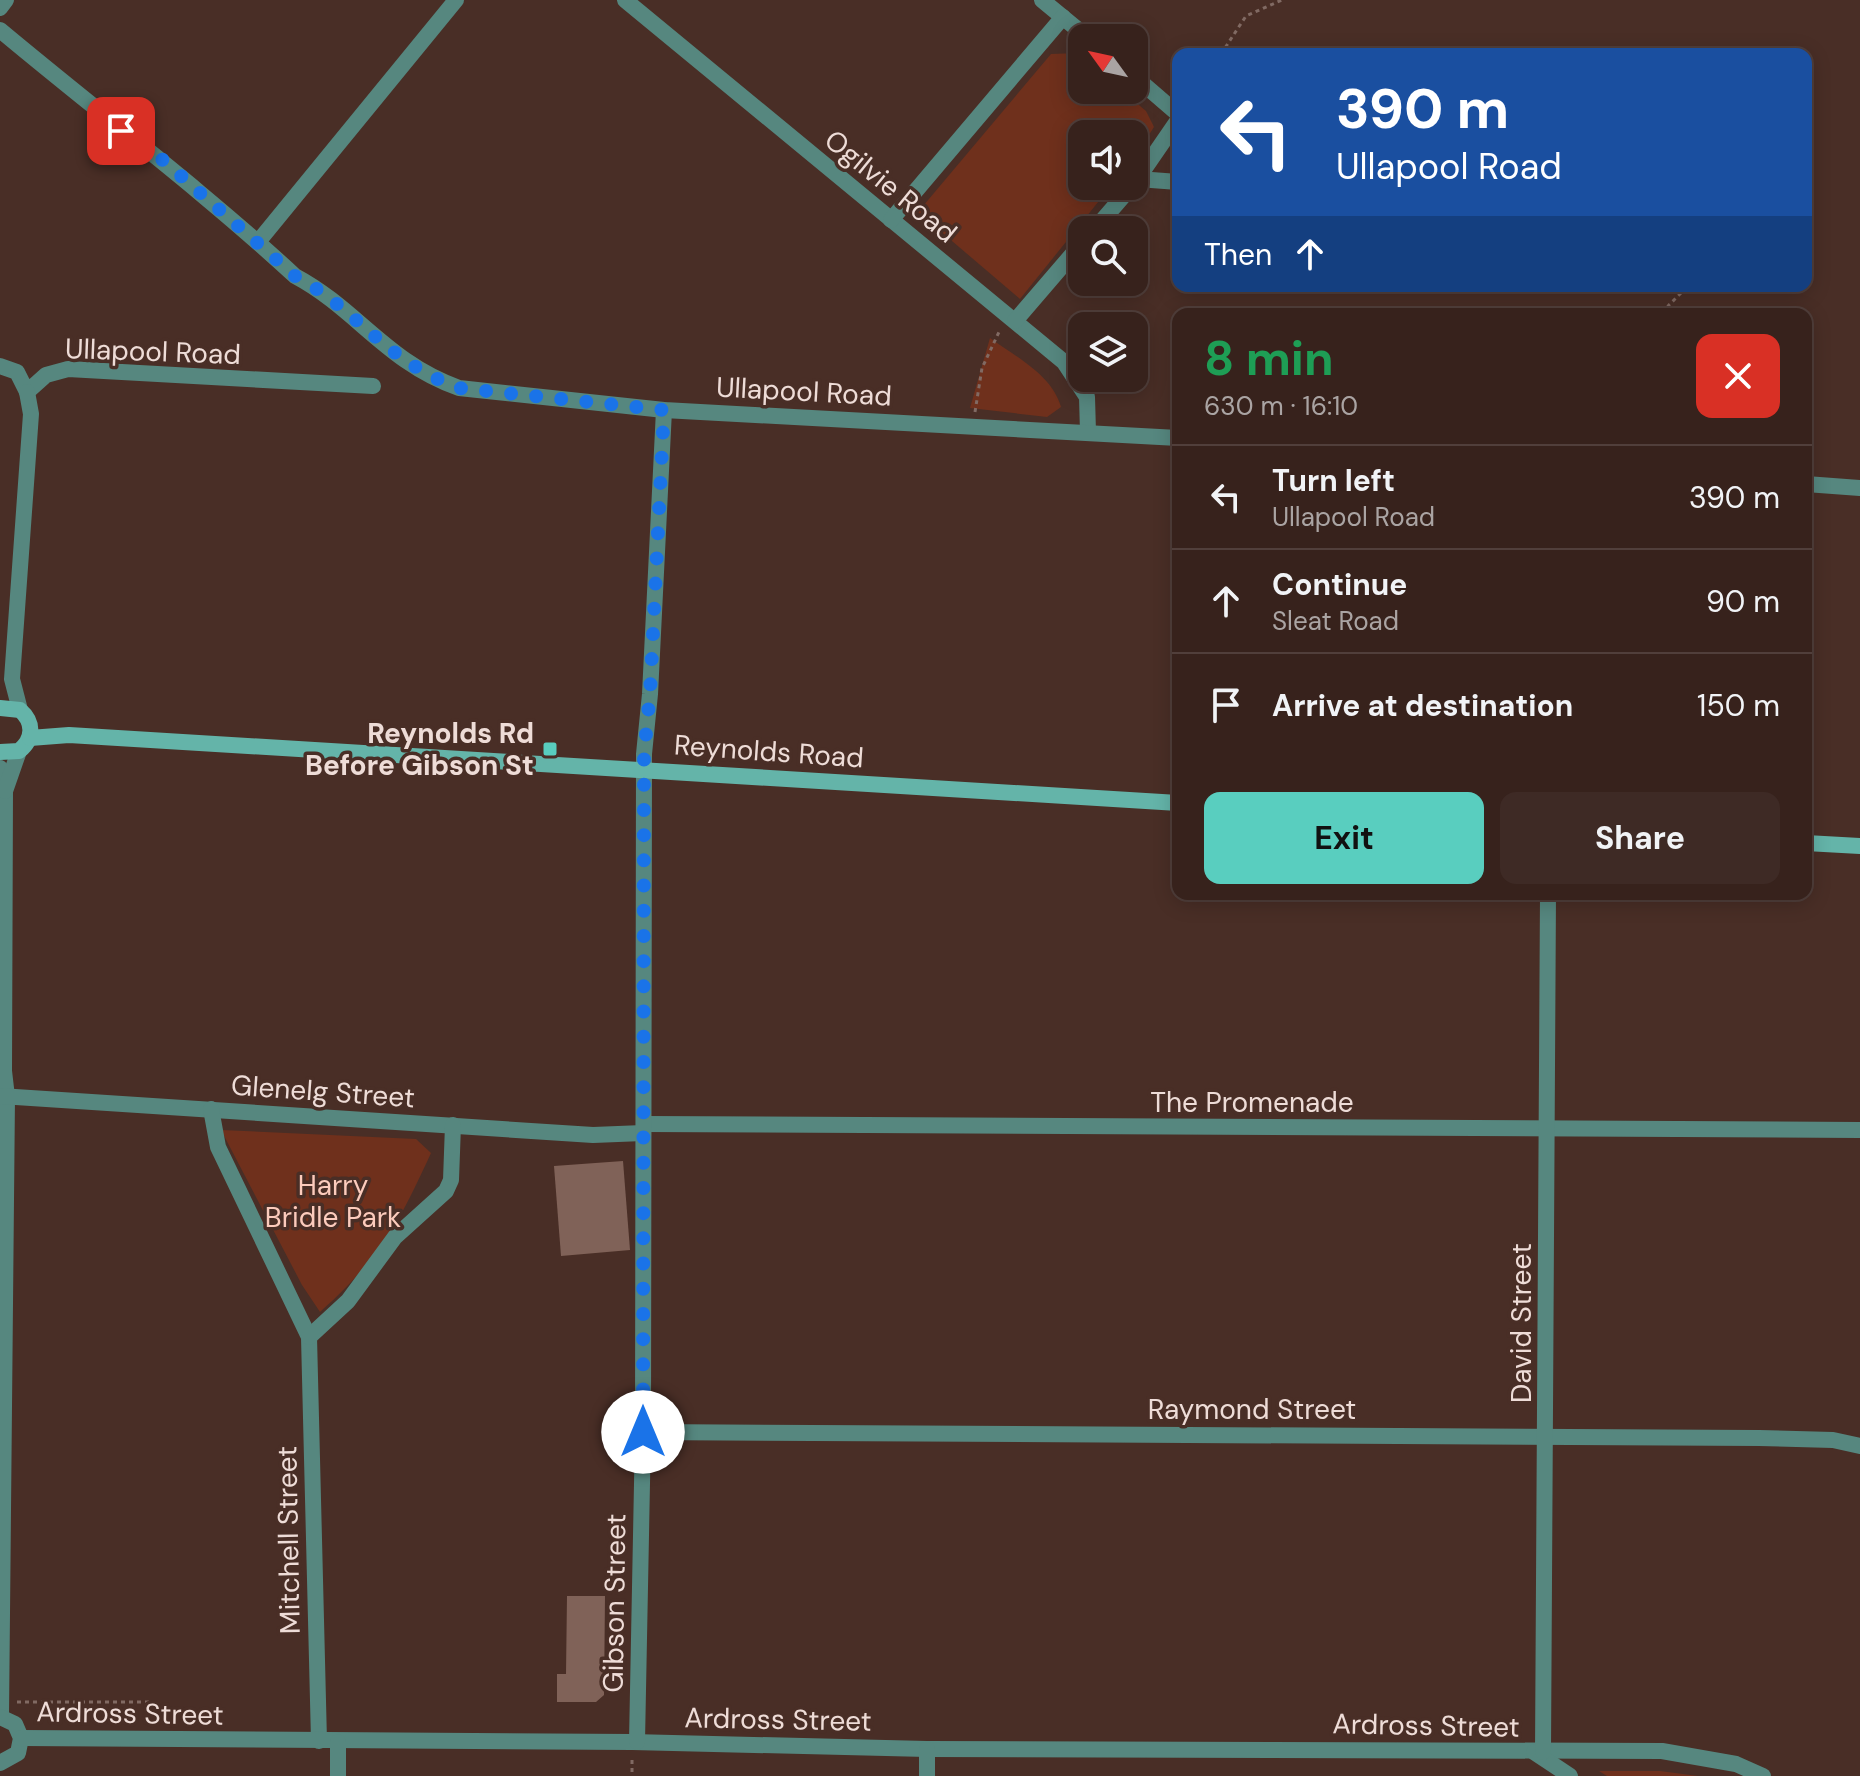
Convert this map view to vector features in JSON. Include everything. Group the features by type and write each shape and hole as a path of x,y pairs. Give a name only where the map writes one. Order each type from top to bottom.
{"street":[{"path":"0,8 6,0"},
{"path":"258,242 456,0"},
{"name":"Ogilvie Road","path":"625,0 1015,321 1075,374 1087,397 1088,432"},
{"path":"1042,0 1071,24"},
{"path":"891,220 1063,17"},
{"name":"Ullapool Road","path":"0,30 392,354 430,377 459,388 664,410 1172,438"},
{"path":"1148,89 1172,111"},
{"path":"1148,163 1172,126"},
{"path":"1148,183 1172,182"},
{"path":"1106,216 1120,200"},
{"path":"1015,321 1068,259"},
{"path":"0,366 17,372 27,392 31,414 12,679 0,705"},
{"name":"Ullapool Road","path":"27,392 46,375 68,369 373,386"},
{"name":"Gibson Street","path":"637,1742 643,1432 644,769 664,410"},
{"path":"1812,484 1860,488"},
{"path":"5,791 30,722 23,712 12,679"},
{"name":"Reynolds Road","path":"0,705 23,712 69,735"},
{"name":"Reynolds Road","path":"0,752 69,735 1172,803"},
{"path":"0,768 5,791 1,1717 15,1724 21,1738 18,1753 0,1763"},
{"path":"1812,843 1860,846"},
{"name":"David Street","path":"1538,1752 1547,1437 1545,1128 1548,900"},
{"name":"Glenelg Street","path":"3,1096 593,1135 644,1129"},
{"path":"211,1109 218,1147 309,1337 348,1301 395,1237 446,1191 451,1180 453,1125"},
{"name":"The Promenade","path":"644,1129 1860,1130"},
{"name":"Mitchell Street","path":"309,1337 319,1741"},
{"name":"Raymond Street","path":"643,1432 1759,1438 1833,1440 1860,1446"},
{"name":"Ardross Street","path":"21,1738 637,1742 927,1749 1662,1751 1736,1764 1763,1776"},
{"path":"338,1742 338,1776"},
{"path":"927,1749 927,1776"},
{"name":"Ardross Street","path":"1538,1752 1570,1776"}],"path":[{"path":"1225,48 1246,16 1282,0"},
{"path":"1669,308 1680,292"},
{"path":"973,426 982,368 999,332"},
{"path":"13,1702 151,1702"}],"green space":[{"path":"1068,53 1068,104 1138,104 1146,111 1154,127 1148,136 1148,120 1068,120 1068,200 1100,200 1087,216 1068,216 1068,239 1020,299 918,212 1051,54"},
{"path":"990,338 1041,376 1050,385 1061,407 1047,417 970,408"},
{"name":"Harry Bridle Park","path":"221,1130 416,1139 431,1153 386,1239 341,1293 320,1312 302,1285"},
{"path":"1599,1771 1660,1771 1698,1776 1607,1776"}],"building":[{"path":"623,1161 630,1250 561,1256 554,1166"},
{"path":"567,1596 605,1596 604,1695 596,1702 557,1702 557,1674 566,1674"}],"place":[{"name":"Reynolds Rd Before Gibson St","path":"550,749"}],"route":[{"path":"121,131 157,155 295,276 318,288 392,354 430,377 459,388 664,410 650,694 644,754 643,1432"}]}
